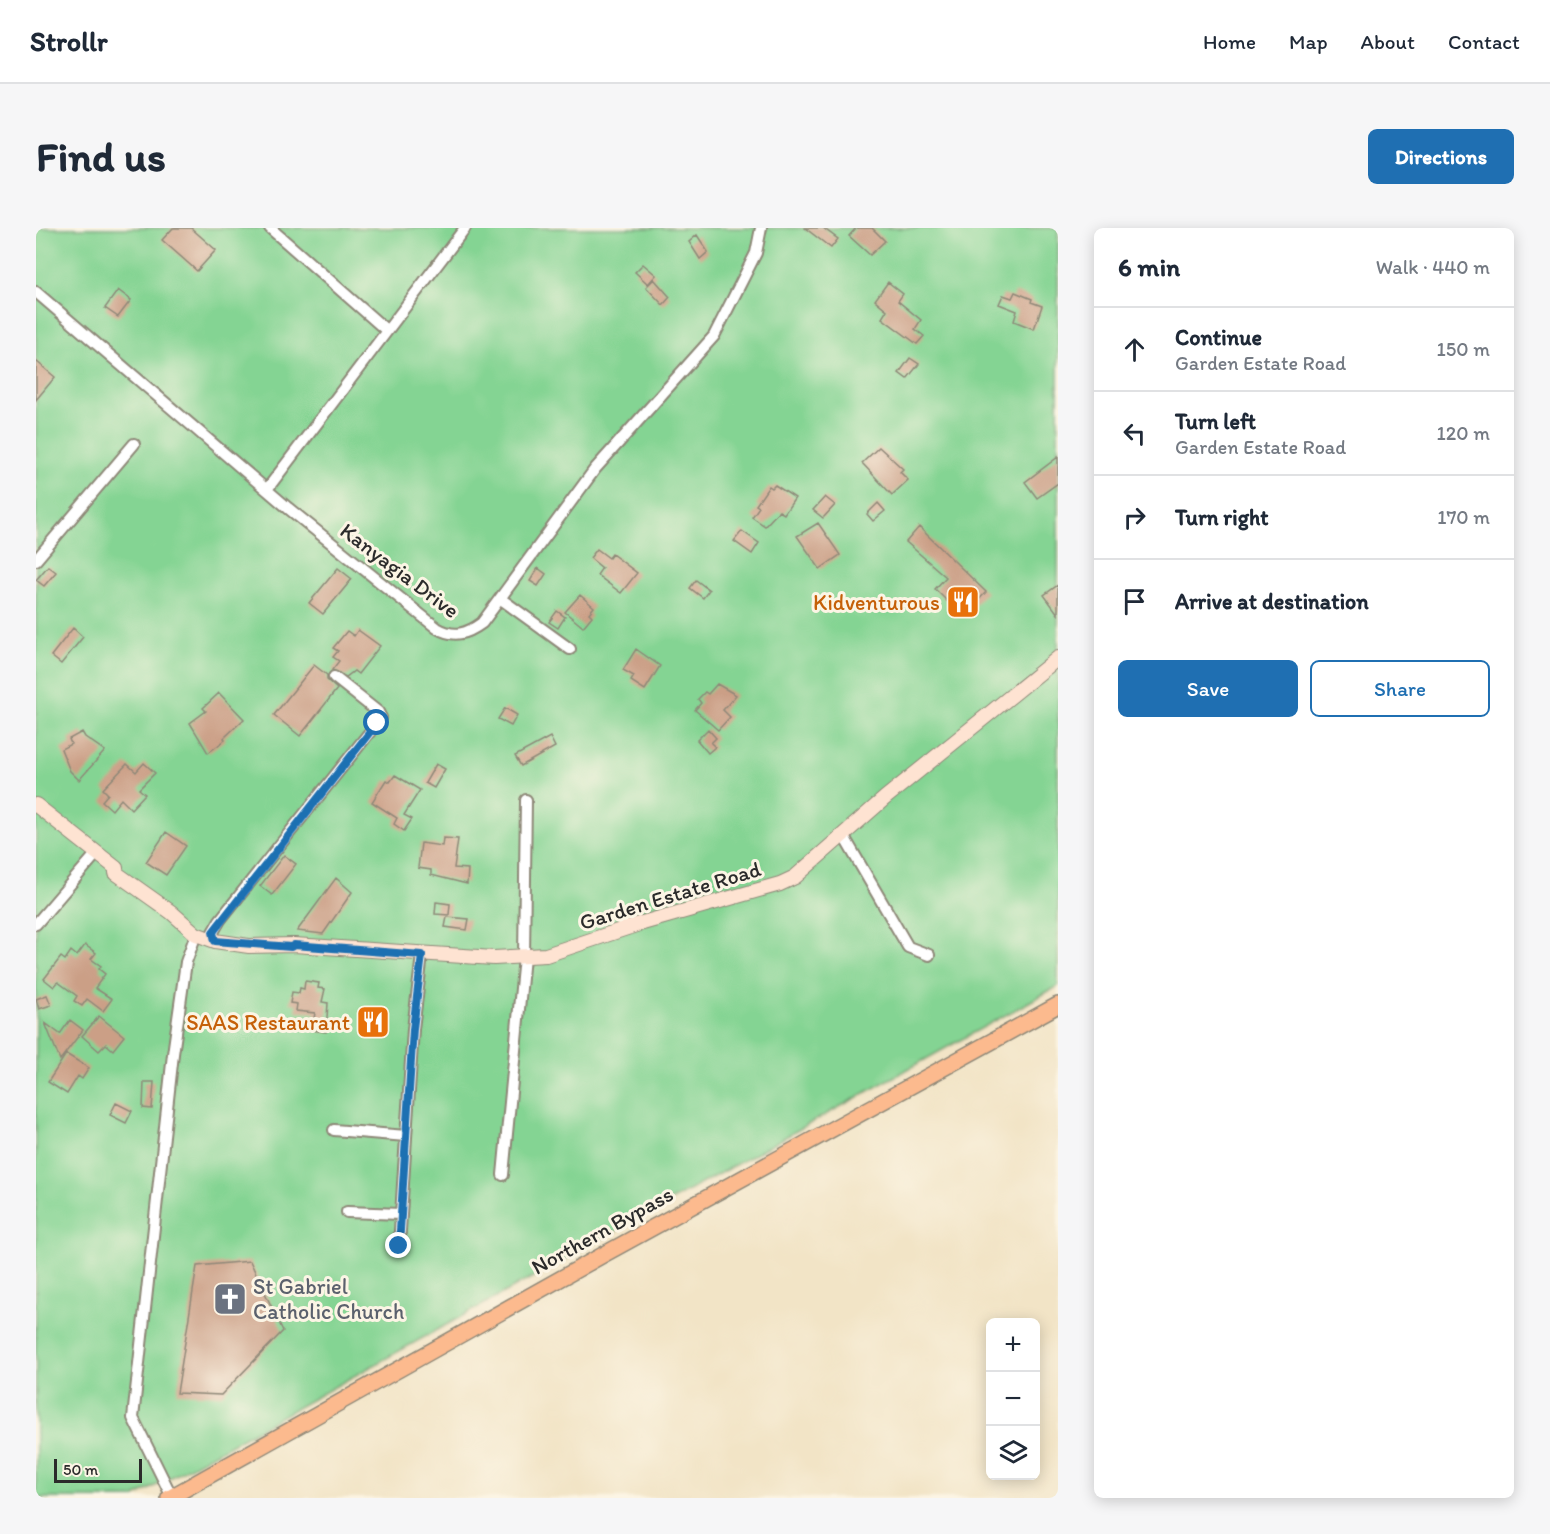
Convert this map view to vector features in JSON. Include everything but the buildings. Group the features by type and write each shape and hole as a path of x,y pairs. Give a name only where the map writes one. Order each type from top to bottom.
{"main road":[{"name":"Northern Bypass","path":"176,1496 601,1256 1058,1005"}],"street":[{"path":"270,228 386,330"},
{"path":"268,488 465,228"},
{"name":"Kanyagia Drive","path":"36,292 268,488 445,633 462,634 476,628 501,599 595,469 714,336 756,254 761,228"},
{"path":"36,560 134,444"},
{"path":"501,599 570,649"},
{"name":"Garden Estate Road","path":"36,805 116,868 116,873 171,912 196,934 215,941 249,946 294,945 422,955 524,957 561,950 639,924 780,884 812,866 843,835 937,754 1058,658"},
{"path":"215,941 213,932 220,920 381,718 378,712 334,676"},
{"path":"502,1175 524,957 526,800"},
{"path":"843,835 908,947 929,955"},
{"path":"36,924 97,853"},
{"path":"176,1496 133,1418 173,1054 186,962 196,934"},
{"path":"399,1246 413,1029 422,955"},
{"path":"334,1130 406,1136"},
{"path":"347,1212 401,1214"}],"green space":[{"path":"36,228 1058,228 1058,986 134,1498 36,1498"}],"place":[{"name":"Kidventurous","path":"963,602"},
{"name":"SAAS Restaurant","path":"373,1022"},
{"name":"St Gabriel Catholic Church","path":"230,1299"}],"route":[{"path":"377,723 329,780 213,932 215,941 230,944 291,947 294,945 422,955 413,1029 399,1246"}]}
